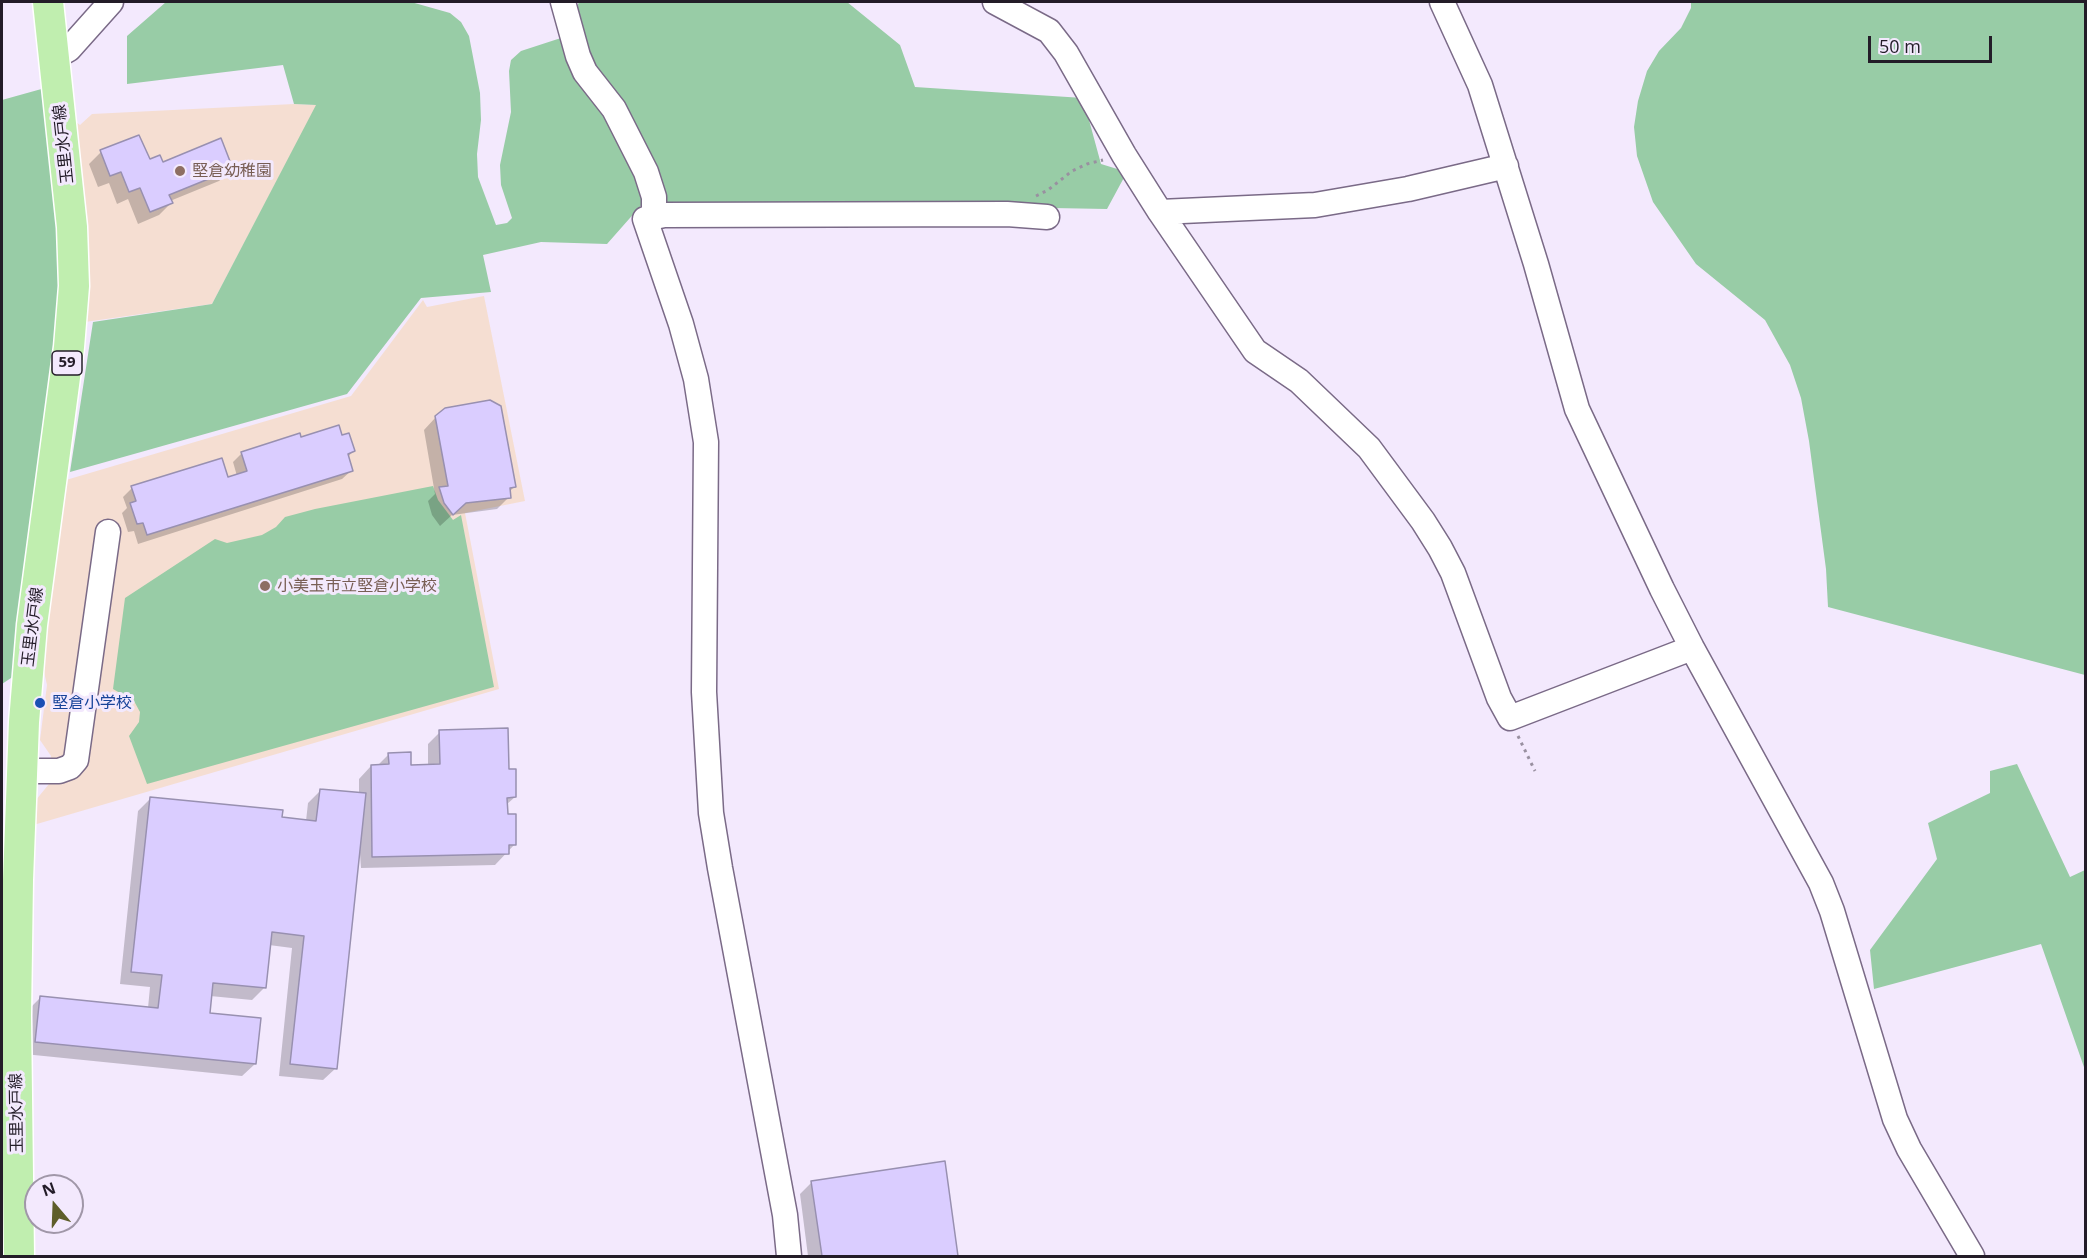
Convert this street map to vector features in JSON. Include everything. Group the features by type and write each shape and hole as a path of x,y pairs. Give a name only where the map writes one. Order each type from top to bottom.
{"main road":[{"name":"玉里水戸線","path":"18,1257 16,1016 18,880 27,672 69,347 74,286 72,227 48,2"}],"street":[{"path":"55,57 69,49 111,2"},
{"path":"563,2 578,56 585,72 614,109 646,172 654,197 654,216"},
{"path":"995,2 1049,32 1066,52 1124,155 1160,212 1255,351 1299,381 1369,448 1423,521 1453,573 1499,698 1510,718 1692,648"},
{"path":"1442,2 1480,85 1577,408 1692,648 1821,883 1832,911 1895,1119 1909,1149 1972,1257"},
{"path":"1160,212 1315,204 1408,189 1506,166"},
{"path":"789,1257 785,1215 711,813 704,692 706,442 696,379 675,305 645,219 654,216 1007,214 1047,217"},
{"path":"22,771 59,771 70,767 76,760 108,532"}],"path":[{"path":"1007,214 1012,208 1048,190 1072,171 1087,164 1124,155"},
{"path":"1510,718 1535,771"}],"shaded area":[{"name":"堅倉幼稚園","path":"294,104 317,105 212,304 85,322 71,118 80,125 92,114"},
{"name":"小美玉市立堅倉小学校","path":"484,296 525,501 465,513 499,689 30,826 31,806 49,784 51,756 40,740 47,685 41,659 66,480 351,396 423,300 427,307"}],"green space":[{"path":"166,2 411,2 450,13 461,22 469,36 480,93 478,177 496,225 507,223 512,218 501,185 500,165 511,112 509,71 511,60 521,51 564,37 579,2 847,2 900,45 915,87 1083,98 1101,164 1127,172 1107,209 998,207 662,210 652,193 607,244 541,242 483,255 491,292 421,298 347,394 70,472 93,322 212,304 316,105 294,104 283,65 127,84 127,36"},
{"path":"1691,2 2085,2 2085,675 1828,607 1826,569 1809,441 1801,398 1790,365 1765,320 1696,264 1653,202 1637,156 1634,127 1638,101 1647,71 1659,51 1681,28 1691,8"},
{"path":"45,88 62,230 60,345 14,676 2,684 2,100"},
{"path":"433,486 438,500 453,520 461,515 494,687 147,784 129,736 139,722 140,712 134,701 113,689 125,598 215,539 227,543 262,535 276,527 285,517"},
{"path":"2017,764 2070,877 2085,870 2085,1070 2041,944 1874,989 1870,950 1937,859 1928,823 1990,793 1990,771"}],"building":[{"path":"139,135 150,159 160,155 163,162 221,138 233,169 169,195 173,203 150,212 140,188 129,192 121,172 110,176 100,150"},
{"path":"490,400 501,406 516,487 510,488 511,498 466,503 453,515 444,503 439,487 448,486 435,416 445,408"},
{"path":"339,425 342,435 349,433 355,451 348,454 353,471 147,535 143,523 137,524 130,503 136,501 131,486 222,458 228,477 247,471 241,452 300,433 301,437"},
{"path":"508,728 509,769 516,769 516,797 507,798 508,814 516,814 516,845 509,845 509,854 372,857 371,765 389,764 388,753 411,752 411,765 440,764 439,730"},
{"path":"320,789 366,793 337,1069 290,1064 304,936 272,932 266,988 213,983 210,1013 261,1018 256,1064 35,1042 40,996 158,1008 162,975 131,972 150,797 283,810 282,817 316,821"},
{"path":"945,1161 958,1256 822,1256 811,1181"}],"place":[{"name":"堅倉幼稚園","path":"180,171"},
{"name":"小美玉市立堅倉小学校","path":"265,586"},
{"name":"堅倉小学校","path":"40,703"}]}
